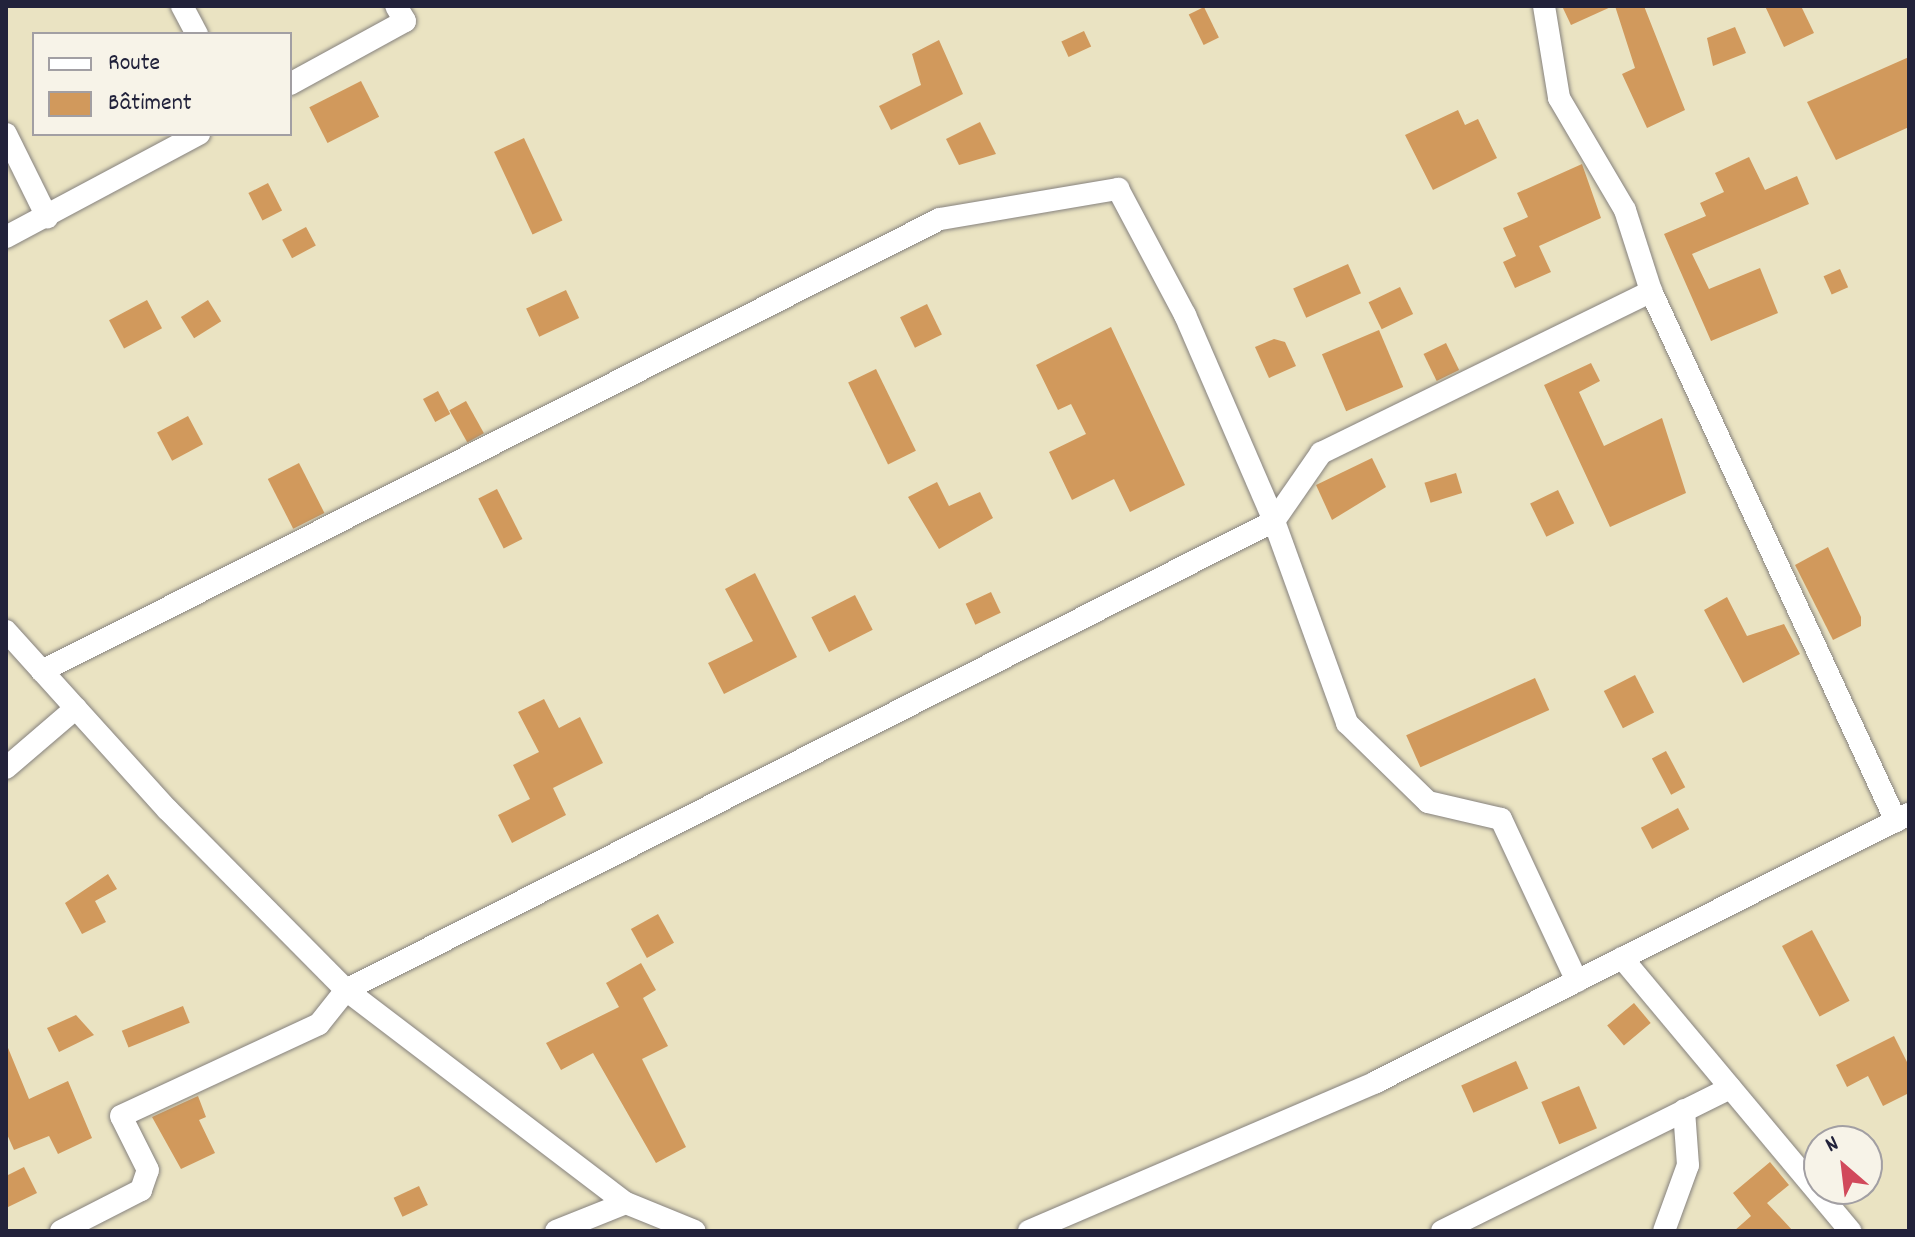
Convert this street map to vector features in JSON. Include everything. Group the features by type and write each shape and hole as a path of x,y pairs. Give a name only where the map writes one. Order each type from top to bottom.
{"street":[{"path":"182,6 196,32"},
{"path":"292,83 405,21 396,6"},
{"path":"1029,1231 1376,1082 1902,818 1651,291 1625,210 1559,98 1544,6"},
{"path":"6,134 47,217"},
{"path":"6,237 195,136"},
{"path":"42,671 940,219 1118,189 1185,315 1274,521 1347,723 1428,802 1501,819 1577,981"},
{"path":"61,1231 141,1190 148,1170 121,1116 319,1024 346,990 1274,521 1321,453 1651,291"},
{"path":"6,631 346,990 626,1203 695,1231"},
{"path":"6,768 76,708"},
{"path":"1622,958 1850,1231"},
{"path":"1442,1231 1730,1088"},
{"path":"1664,1231 1688,1165 1684,1110"},
{"path":"556,1231 626,1203"}],"building":[{"path":"1562,6 1613,6 1571,25"},
{"path":"1615,6 1644,6 1685,110 1647,128 1622,74 1635,68"},
{"path":"1765,6 1801,6 1814,33 1784,47"},
{"path":"1204,7 1219,38 1204,45 1189,14"},
{"path":"1735,27 1746,53 1713,66 1707,38"},
{"path":"1084,31 1091,46 1069,57 1061,42"},
{"path":"939,40 963,94 891,130 879,106 921,85 912,54"},
{"path":"1909,57 1909,127 1836,160 1807,102"},
{"path":"361,81 379,117 327,143 309,107"},
{"path":"1458,110 1465,125 1478,119 1497,158 1433,190 1405,135"},
{"path":"980,122 996,154 959,165 946,139"},
{"path":"524,138 562,220 533,234 494,152"},
{"path":"1749,157 1765,190 1797,176 1809,204 1692,254 1709,289 1760,268 1778,313 1711,341 1664,234 1706,216 1700,203 1724,192 1715,173"},
{"path":"1582,164 1601,218 1539,246 1551,272 1515,288 1503,262 1516,256 1503,228 1528,217 1517,193"},
{"path":"268,183 282,211 262,221 248,193"},
{"path":"306,227 316,246 292,258 282,240"},
{"path":"1348,264 1361,293 1306,318 1293,288"},
{"path":"1840,269 1848,287 1832,295 1824,276"},
{"path":"1400,287 1413,314 1382,329 1369,302"},
{"path":"566,290 579,318 539,337 526,309"},
{"path":"147,300 162,328 124,348 109,320"},
{"path":"208,300 221,321 194,338 181,317"},
{"path":"927,304 942,335 915,348 900,317"},
{"path":"1111,327 1185,485 1130,512 1114,479 1072,500 1049,452 1086,434 1071,404 1058,410 1036,365"},
{"path":"1379,330 1403,387 1346,411 1322,354"},
{"path":"1274,339 1285,342 1296,366 1269,378 1255,347"},
{"path":"1446,343 1459,370 1437,381 1424,354"},
{"path":"1591,363 1600,381 1579,392 1604,446 1662,418 1686,493 1610,527 1544,385"},
{"path":"876,369 916,451 888,464 848,383"},
{"path":"438,391 450,414 435,422 423,399"},
{"path":"466,401 484,433 467,443 449,410"},
{"path":"188,416 203,444 172,461 157,432"},
{"path":"1372,458 1386,487 1332,520 1316,485"},
{"path":"299,463 324,513 293,529 268,479"},
{"path":"1456,473 1462,493 1431,503 1424,483"},
{"path":"937,482 949,506 980,492 993,518 939,549 908,497"},
{"path":"497,489 522,539 504,548 478,499"},
{"path":"1558,490 1574,523 1546,537 1530,504"},
{"path":"1828,547 1861,617 1861,626 1833,640 1795,565"},
{"path":"755,573 797,657 724,694 708,663 753,641 725,589"},
{"path":"991,592 1001,613 975,625 966,604"},
{"path":"855,595 873,630 829,652 811,617"},
{"path":"1727,597 1747,636 1784,624 1800,654 1743,683 1704,610"},
{"path":"1635,675 1654,712 1623,728 1604,691"},
{"path":"1535,678 1549,710 1420,767 1406,735"},
{"path":"544,699 559,728 580,717 603,763 553,788 566,815 512,843 498,815 530,799 513,765 539,752 518,712"},
{"path":"1666,751 1685,787 1671,795 1652,759"},
{"path":"1678,808 1689,829 1652,849 1641,828"},
{"path":"108,874 117,889 95,901 106,922 82,934 65,903"},
{"path":"658,914 674,943 647,958 631,929"},
{"path":"1812,930 1850,1001 1820,1017 1782,946"},
{"path":"641,963 656,990 643,998 668,1046 642,1059 686,1147 656,1163 593,1053 561,1070 546,1043 619,1007 606,983"},
{"path":"1634,1003 1651,1023 1624,1045 1607,1025"},
{"path":"183,1006 190,1023 129,1047 122,1031"},
{"path":"76,1015 94,1035 59,1052 47,1028"},
{"path":"1894,1036 1909,1066 1909,1093 1883,1106 1868,1076 1847,1087 1836,1065"},
{"path":"6,1043 29,1099 68,1081 92,1138 58,1154 49,1136 14,1150 6,1132"},
{"path":"1516,1061 1528,1088 1473,1113 1461,1085"},
{"path":"1579,1086 1597,1128 1559,1144 1541,1102"},
{"path":"198,1096 206,1117 199,1120 215,1153 181,1169 152,1117"},
{"path":"1770,1162 1789,1185 1767,1203 1793,1231 1734,1231 1751,1216 1733,1193"},
{"path":"24,1167 37,1193 6,1208 6,1176"},
{"path":"419,1186 428,1205 402,1217 394,1198"}]}
